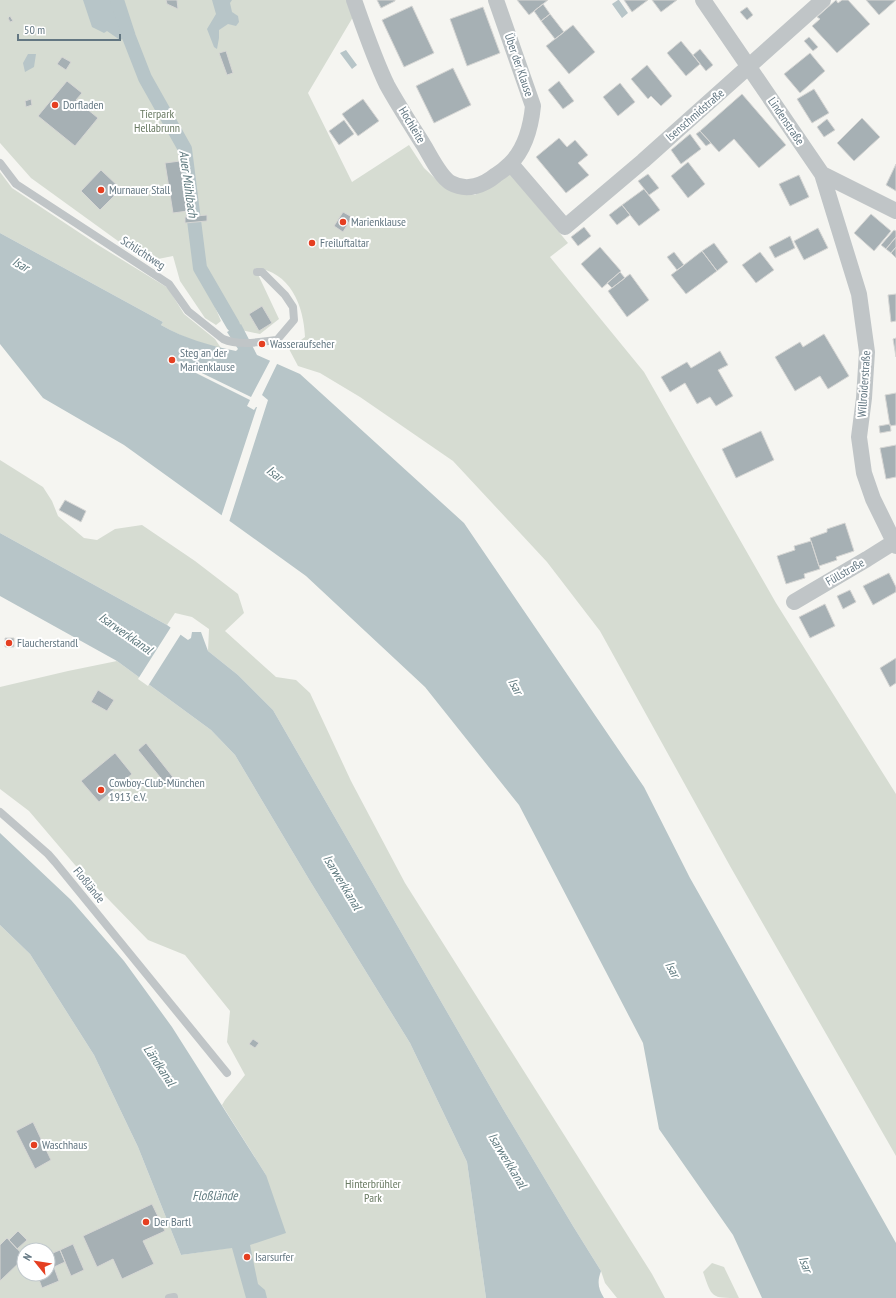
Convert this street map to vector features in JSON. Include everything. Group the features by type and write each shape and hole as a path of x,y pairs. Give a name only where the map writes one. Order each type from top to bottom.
{"street":[{"name":"Hochleite","path":"354,0 366,34 387,84 444,178 459,186 478,186 490,180 511,164"},
{"name":"Über der Klause","path":"496,0 533,106 531,123 520,151 511,164"},
{"name":"Lindenstraße","path":"703,0 822,174 896,211"},
{"name":"Isenschmidstraße","path":"511,164 565,227 749,67 823,0"},
{"name":"Willroiderstraße","path":"822,174 859,294 867,352 860,436 864,473 870,492 891,520 895,544"},
{"name":"Füllstraße","path":"794,602 895,544"}],"lane":[{"name":"Schlichtweg","path":"0,163 16,184 169,284 188,310 223,339 230,342 277,340 294,320 293,307 285,295 262,272 257,272"},
{"name":"Floßlände","path":"0,812 55,862 227,1073"}],"green space":[{"name":"Tierpark Hellabrunn","path":"0,0 347,0 353,17 308,93 352,182 409,145 424,168 444,187 475,195 508,171 568,243 550,257 644,372 776,603 896,794 896,1156 730,866 600,631 547,562 453,461 360,397 320,373 298,366 289,349 305,337 302,314 293,292 286,283 277,276 267,271 255,268 279,319 260,334 232,328 215,307 221,321 216,325 205,318 180,281 173,256 153,260 136,254 31,178 0,143"},
{"path":"0,172 12,188 98,245 168,288 184,314 215,339 221,348 198,342 168,329 161,325 163,322 0,233"},
{"path":"0,460 43,487 52,501 58,516 84,538 97,540 115,529 142,525 195,561 238,594 244,613 225,631 276,677 296,680 310,693 351,781 405,883 652,1274 665,1298 617,1298 605,1283 601,1271 503,1109 273,710 238,675 208,651 209,629 192,617 175,613 167,625 0,533"},
{"name":"Hinterbrühler Park","path":"117,661 211,730 235,755 310,881 410,1043 467,1162 486,1298 0,1298 0,925 30,954 94,1055 138,1147 181,1255 242,1246 266,1175 222,1105 245,1075 227,1042 230,1011 185,955 148,940 75,865 29,811 0,789 0,687"},
{"path":"712,1263 724,1267 739,1298 718,1297 711,1292 703,1272"}],"water":[{"path":"83,0 117,0 129,37 120,40 107,31 104,33 92,27"},
{"path":"212,0 232,0 230,3 232,12 238,16 239,22 236,26 228,24 219,30 217,49 214,47 207,29 216,14"},
{"path":"618,0 628,13 622,18 612,4"},
{"path":"346,50 357,65 352,69 340,53"},
{"path":"28,54 36,54 34,67 25,72 23,63"},
{"name":"Isar","path":"0,233 163,322 161,325 188,338 236,351 238,349 227,332 241,324 257,355 300,374 464,523 644,787 690,878 896,1243 896,1298 762,1298 733,1235 659,1129 643,1043 519,805 425,687 306,576 124,445 43,398 0,344"},
{"name":"Isarwerkkanal","path":"0,533 167,625 188,640 191,638 192,632 201,632 208,651 238,675 273,710 503,1109 601,1271 599,1285 600,1291 604,1298 486,1298 467,1162 410,1043 310,881 235,755 211,730 117,661 0,596"},
{"name":"Floßlände","path":"0,833 71,900 124,961 172,1027 266,1175 286,1233 250,1245 258,1284 265,1290 267,1298 246,1298 232,1248 181,1255 138,1147 94,1055 30,954 0,925"}],"pier":[{"path":"171,358 251,397 271,359 278,362 262,395 268,400 229,522 221,517 257,407 254,410 247,406 250,400 170,360"},
{"path":"171,627 181,634 148,686 138,679"}],"building":[{"path":"166,0 177,0 178,9 167,4"},
{"path":"377,0 395,0 395,1 381,8"},
{"path":"517,0 548,0 529,15"},
{"path":"624,0 648,0 632,12"},
{"path":"652,0 677,0 661,12"},
{"path":"836,0 838,3 842,0 848,0 870,24 837,53 812,26 820,19 817,17"},
{"path":"866,0 896,0 879,15"},
{"path":"543,4 550,14 541,21 534,11"},
{"path":"412,6 434,53 404,67 382,20"},
{"path":"483,7 500,53 467,66 450,19"},
{"path":"747,7 753,15 747,20 740,12"},
{"path":"550,14 564,32 555,39 541,21"},
{"path":"10,16 13,21 10,22 8,18"},
{"path":"573,25 595,52 569,74 546,46"},
{"path":"809,37 818,47 813,51 804,41"},
{"path":"681,41 700,64 686,76 667,53"},
{"path":"700,49 713,65 706,71 693,55"},
{"path":"226,51 233,73 227,75 219,53"},
{"path":"810,53 825,71 800,93 784,74"},
{"path":"62,57 71,62 66,70 57,64"},
{"path":"647,65 672,96 661,106 651,96 648,99 631,79"},
{"path":"453,68 471,105 434,123 416,86"},
{"path":"67,81 82,93 76,100 98,118 75,146 38,116"},
{"path":"559,81 574,101 563,109 548,90"},
{"path":"620,83 635,102 618,116 603,97"},
{"path":"814,89 829,113 812,123 797,99"},
{"path":"742,94 786,145 759,168 734,139 719,152 700,131"},
{"path":"31,99 32,105 26,107 25,101"},
{"path":"363,99 379,121 358,136 342,114"},
{"path":"862,118 880,137 854,161 837,143"},
{"path":"827,119 835,130 824,137 817,127"},
{"path":"344,120 354,134 339,145 329,131"},
{"path":"700,131 711,143 706,146 696,134"},
{"path":"690,134 701,149 681,164 671,150"},
{"path":"559,138 567,147 575,140 588,155 578,163 589,175 566,193 536,157"},
{"path":"180,161 188,211 173,213 165,163"},
{"path":"688,162 705,184 688,198 671,176"},
{"path":"896,164 896,191 886,185"},
{"name":"Murnauer Stall","path":"101,170 121,189 100,210 81,191"},
{"path":"648,174 659,188 649,195 638,181"},
{"path":"799,175 809,197 790,206 779,184"},
{"path":"644,189 660,210 639,226 622,205"},
{"path":"622,205 630,215 617,225 609,215"},
{"name":"Marienklause","path":"343,212 352,217 343,232 334,226"},
{"path":"871,214 891,231 874,251 854,233"},
{"path":"207,215 207,221 185,223 185,217"},
{"path":"584,227 591,236 578,246 571,237"},
{"path":"818,228 828,248 804,260 794,241"},
{"path":"894,230 896,231 896,237 886,249 881,245"},
{"path":"790,236 795,248 775,258 769,247"},
{"path":"896,237 896,247 891,253 886,249"},
{"path":"714,243 728,262 717,271 702,251"},
{"path":"600,247 621,271 602,288 581,264"},
{"path":"896,247 896,258 891,253"},
{"path":"702,251 717,271 686,294 671,275"},
{"path":"674,252 684,265 677,270 667,257"},
{"path":"760,252 774,270 756,283 742,265"},
{"path":"620,272 625,278 612,288 607,283"},
{"path":"630,274 649,300 627,317 608,291"},
{"path":"896,294 896,321 891,322 888,295"},
{"path":"262,306 272,323 259,331 249,314"},
{"path":"824,334 849,376 828,389 820,376 795,391 775,357 800,342 803,347"},
{"path":"896,338 896,357 893,339"},
{"path":"720,351 728,365 718,370 733,396 716,406 710,397 697,404 685,383 670,392 661,377 687,362 691,368"},
{"path":"896,393 896,425 890,426 885,395"},
{"path":"890,424 891,431 880,433 879,426"},
{"path":"761,431 774,460 736,478 722,449"},
{"path":"896,445 896,477 886,479 880,448"},
{"path":"65,500 86,511 81,522 59,510"},
{"path":"845,523 854,551 836,557 837,560 819,566 810,538 827,532 827,529"},
{"path":"811,541 820,569 804,574 805,578 786,584 777,556 795,550 794,546"},
{"path":"889,573 896,587 896,592 873,605 863,586"},
{"path":"850,590 856,602 843,609 837,596"},
{"path":"825,604 835,626 810,638 799,617"},
{"name":"Flaucherstandl","path":"5,638 14,638 14,647 5,647"},
{"path":"896,658 896,683 890,687 880,668"},
{"path":"98,690 114,700 107,711 91,702"},
{"path":"146,743 176,781 168,787 138,750"},
{"path":"115,753 132,774 99,802 81,781"},
{"path":"253,1039 259,1043 255,1048 249,1044"},
{"name":"Waschhaus","path":"33,1122 51,1160 35,1169 16,1131"},
{"path":"152,1204 165,1231 143,1241 154,1264 122,1279 113,1259 97,1267 83,1236"},
{"path":"18,1231 27,1240 25,1242 16,1242 16,1248 9,1240"},
{"path":"7,1238 16,1248 16,1266 0,1281 0,1245"},
{"path":"73,1244 84,1270 71,1276 60,1250"},
{"path":"60,1250 65,1262 56,1266 56,1252"},
{"path":"56,1273 59,1281 42,1288 40,1282 56,1282"}],"waterway":[{"name":"Auer Mühlbach","path":"117,0 129,37 145,78 185,149 200,268 233,325"}],"place":[{"name":"Dorfladen","path":"55,105"},
{"name":"Murnauer Stall","path":"101,190"},
{"name":"Marienklause","path":"343,222"},
{"name":"Freiluftaltar","path":"312,243"},
{"name":"Wasseraufseher","path":"262,344"},
{"name":"Steg an der Marienklause","path":"172,360"},
{"name":"Flaucherstandl","path":"9,643"},
{"name":"Cowboy-Club-München 1913 e.V.","path":"101,790"},
{"name":"Waschhaus","path":"34,1145"},
{"name":"Der Bartl","path":"146,1222"},
{"name":"Isarsurfer","path":"247,1257"}],"water label":[{"name":"Ländkanal","path":"160,1065"}]}
